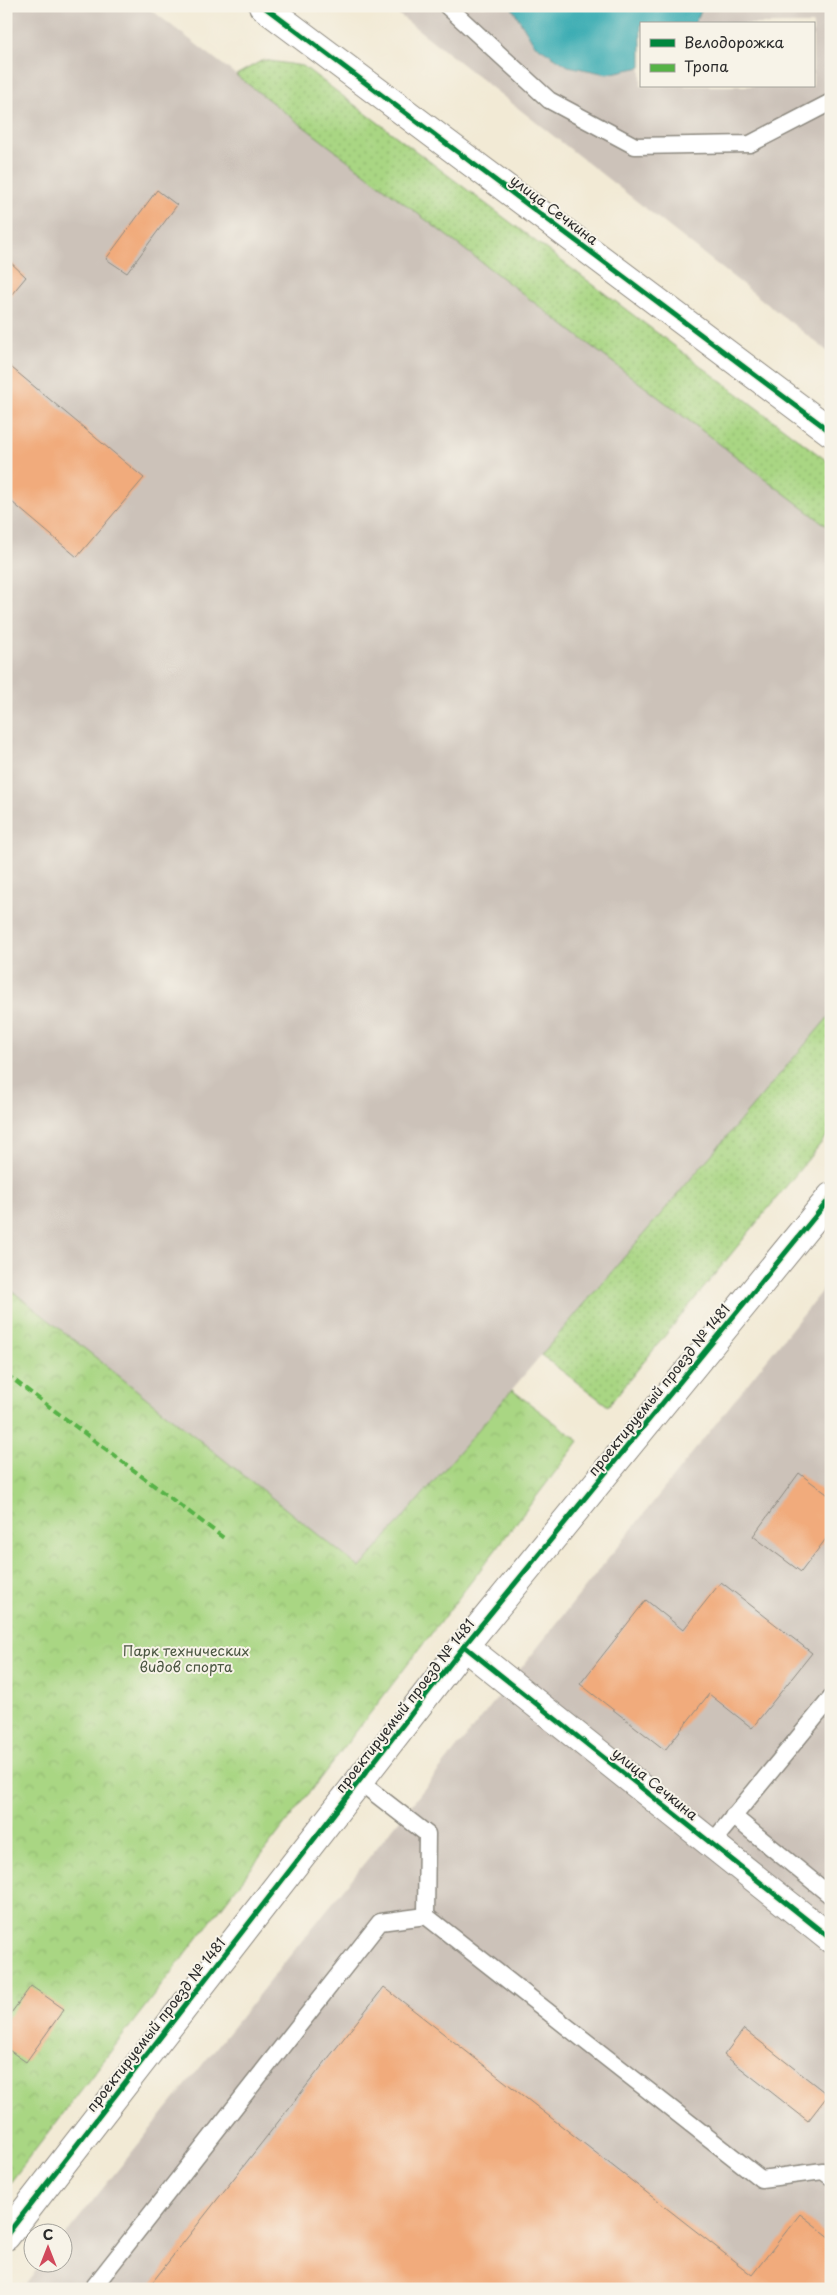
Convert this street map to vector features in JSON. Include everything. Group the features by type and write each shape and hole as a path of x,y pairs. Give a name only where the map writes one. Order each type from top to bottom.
{"street":[{"name":"улица Сечкина","path":"263,6 831,432"},
{"name":"проектируемый проезд № 1481","path":"6,2236 464,1646 831,1197"},
{"name":"улица Сечкина","path":"464,1646 831,1939"}],"lane":[{"path":"447,6 550,100 635,146 750,144 831,102"},
{"path":"711,1844 831,1698"},
{"path":"360,1782 426,1834 426,1916"},
{"path":"733,1816 831,1896"},
{"path":"92,2289 380,1922 426,1916 761,2179 823,2171 831,2177"}],"shaded area":[{"path":"6,6 146,6 831,529 831,1014 360,1568 6,1286"},
{"path":"388,6 831,6 831,354"},
{"path":"831,1279 831,2289 21,2289 35,2272 72,2272 72,2227"}],"green space":[{"path":"263,60 303,66 831,464 831,529 236,75"},
{"path":"831,1014 831,1131 608,1406 541,1355"},
{"name":"Парк технических видов спорта","path":"6,1286 360,1568 512,1390 579,1441 6,2188"}],"water":[{"path":"511,6 704,6 695,22 640,22 640,67 607,74 568,66 534,44"}],"building":[{"path":"157,190 177,205 127,273 106,259"},
{"path":"6,258 26,277 6,301"},
{"path":"6,363 144,478 77,557 6,497"},
{"path":"799,1473 831,1497 831,1532 801,1572 753,1536"},
{"path":"721,1582 812,1653 752,1728 709,1694 665,1750 580,1684 646,1600 683,1630"},
{"path":"31,1986 64,2009 26,2062 6,2048 6,2020"},
{"path":"384,1987 752,2275 800,2214 831,2238 831,2277 821,2289 147,2289"},
{"path":"744,2029 828,2095 808,2121 724,2055"}],"marked path":[{"path":"6,1374 225,1539"}],"cycle path":[{"path":"263,6 831,432"},
{"path":"6,2236 464,1646 831,1197"},
{"path":"464,1646 831,1939"}]}
